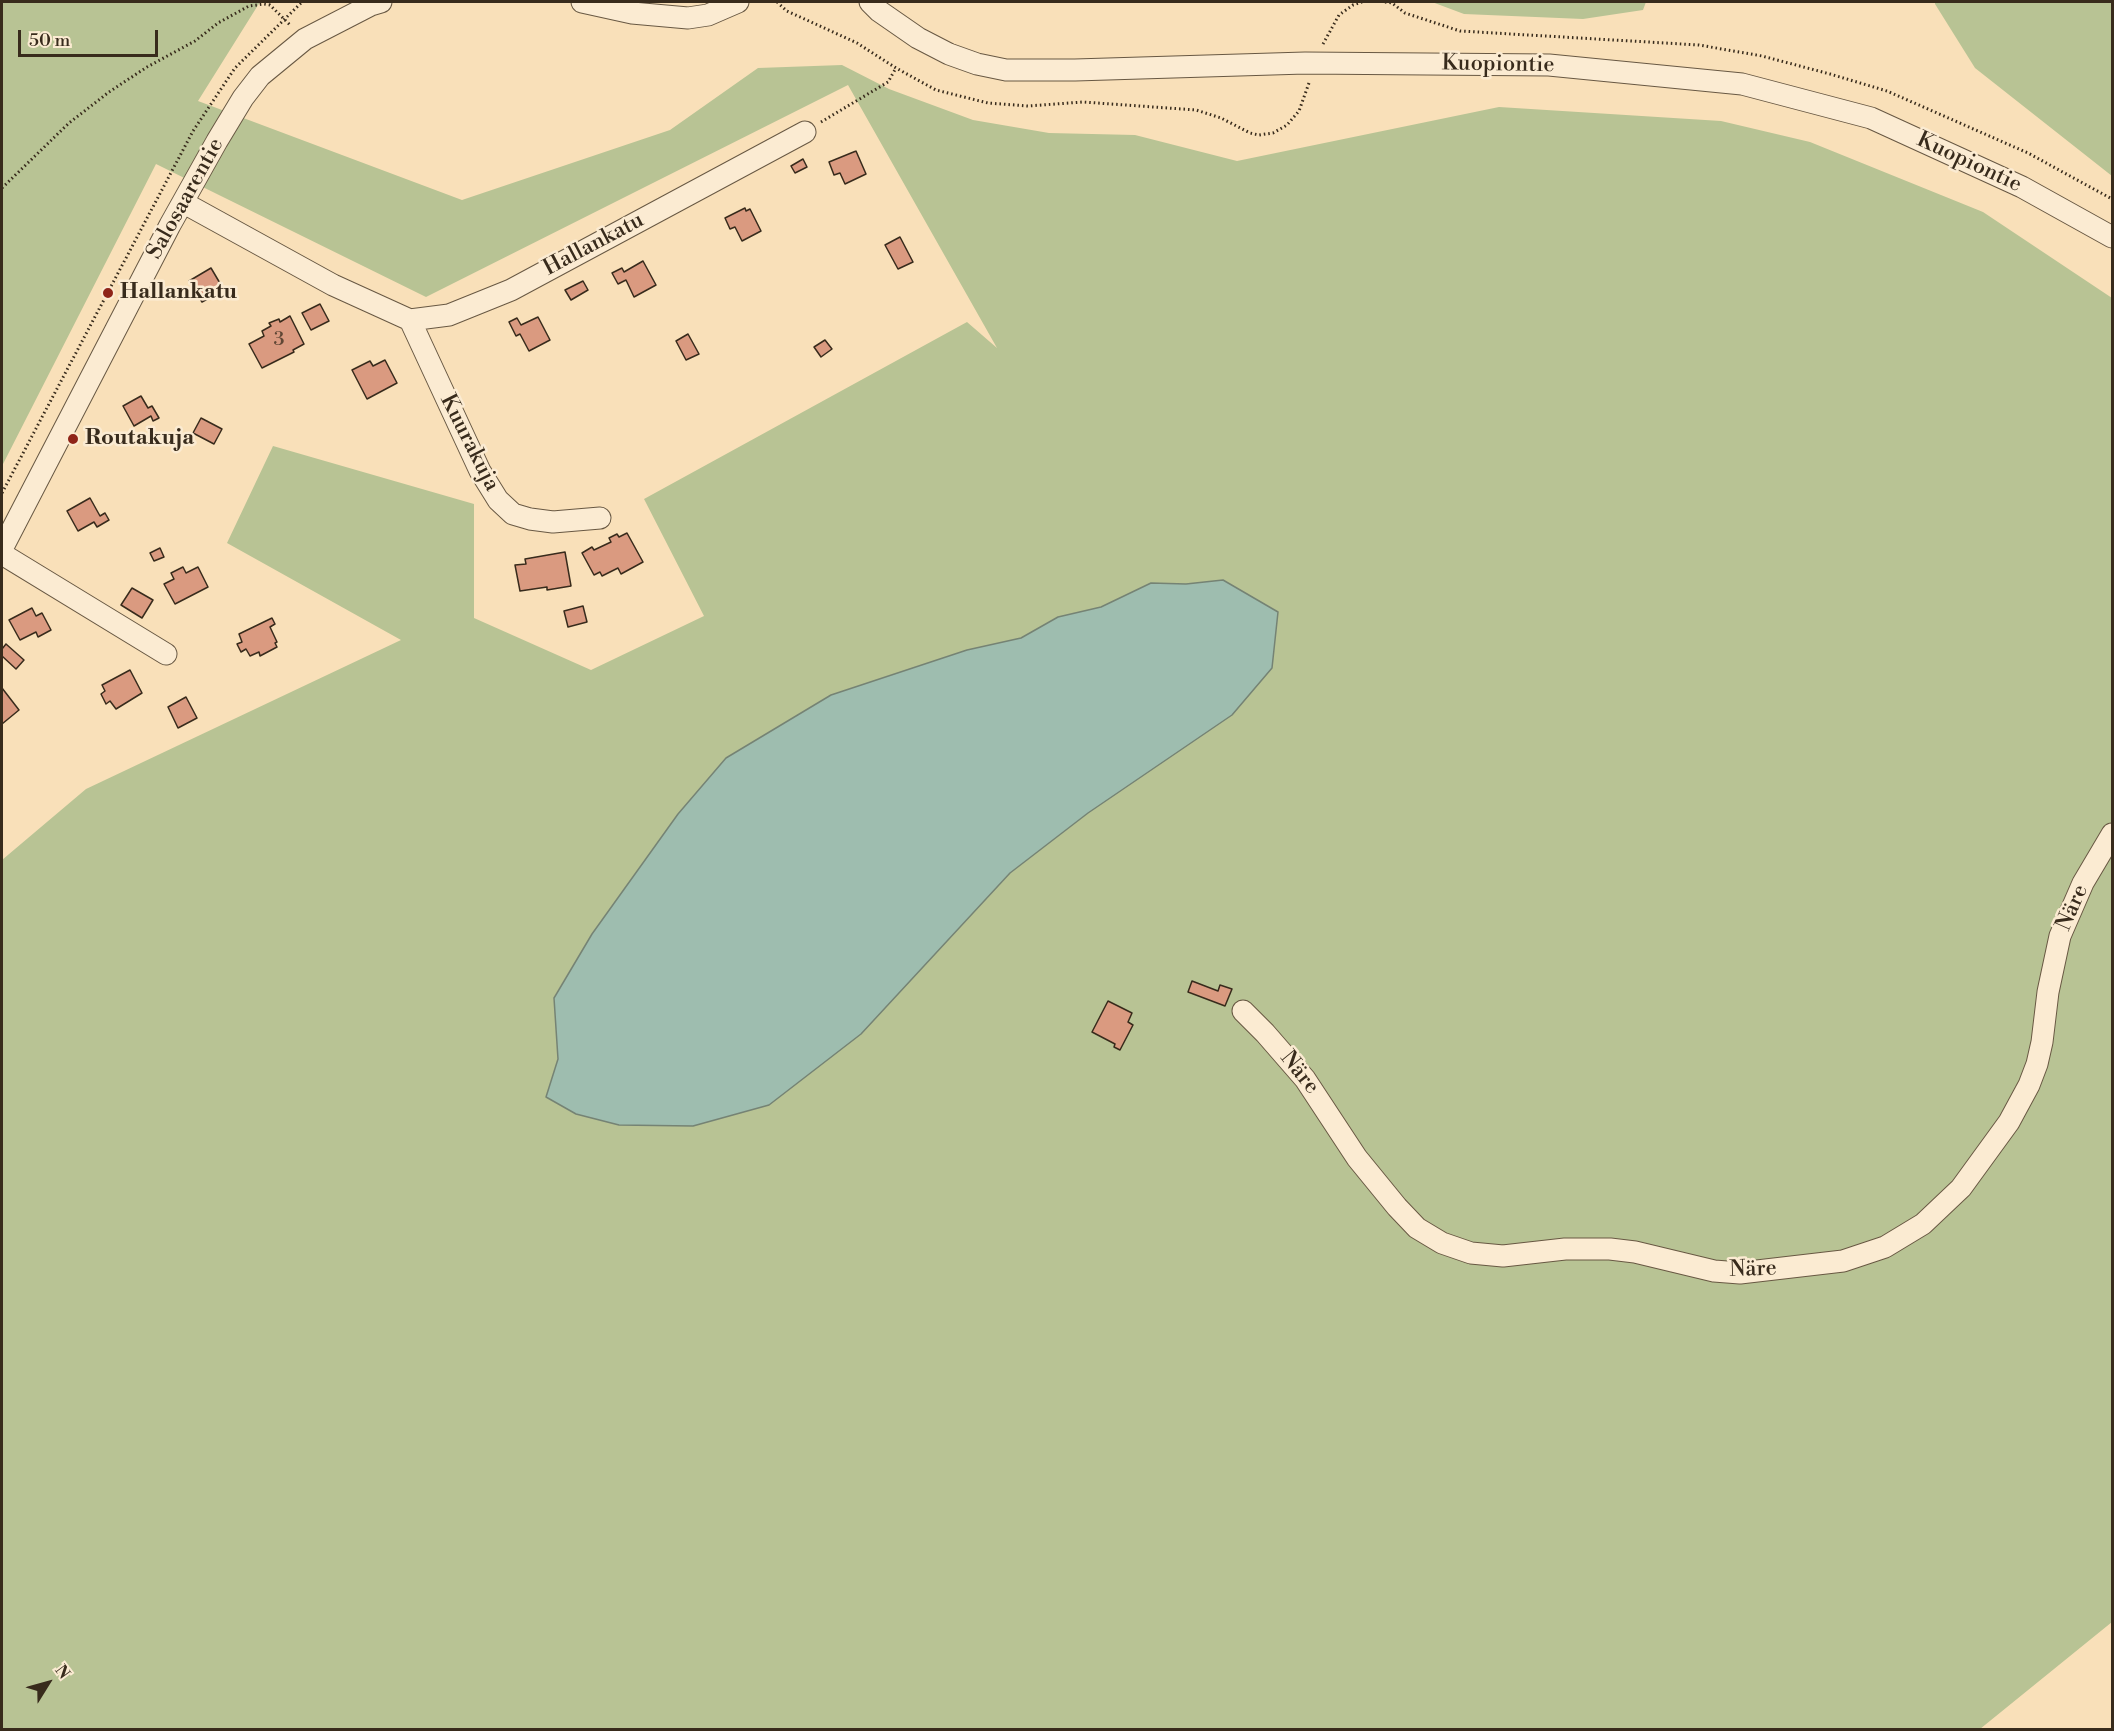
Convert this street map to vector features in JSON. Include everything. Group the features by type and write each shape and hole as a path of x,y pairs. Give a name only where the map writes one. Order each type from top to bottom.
{"street":[{"name":"Salosaarentie","path":"2,549 170,225 243,98 260,76 304,39 381,2"},
{"path":"582,2 632,13 688,18 708,15 738,2"},
{"name":"Kuopiontie","path":"870,2 918,39 977,64 1006,70 1305,63 1549,65 1742,84 1871,118 2022,187 2112,237"},
{"name":"Hallankatu","path":"410,320 449,315 511,290 805,132"},
{"path":"184,203 333,285 410,320"},
{"name":"Kuurakuja","path":"410,320 480,471 498,500 513,514 530,519 553,522 600,518"},
{"path":"2,554 166,654"},
{"name":"Näre","path":"1243,1011 1305,1079 1357,1158 1397,1207 1417,1228 1442,1243 1472,1253 1503,1256 1565,1248 1610,1249 1740,1273 1843,1261 1885,1247 1923,1224 1961,1188 1980,1165 2009,1122 2020,1104 2037,1064 2048,992 2060,936 2083,883 2112,834"}],"path":[{"path":"2,188 69,123 109,92 147,67 195,41 218,23 249,6 270,5 285,20 302,2"},
{"path":"1323,45 1339,15 1353,5 1362,2"},
{"path":"805,132 888,82 896,68"}],"green space":[{"path":"2,2 260,2 198,101 462,200 670,130 758,68 842,65 889,89 973,120 1049,133 1135,135 1237,161 1499,107 1721,121 1810,142 1983,212 2112,298 2112,1622 1980,1729 2,1729 2,860 86,789 401,640 227,543 273,446 474,504 474,618 591,670 704,616 644,499 967,322 997,348 848,85 426,297 156,164 2,466","holes":["1151,583 1186,584 1088,813 1010,873 942,945 546,1097 558,1059 554,997 592,934 678,814 726,758 831,695 967,650 1021,638 1058,617 1101,607"]},
{"path":"1432,2 1646,2 1643,10 1583,19 1464,14"},
{"path":"1935,2 2112,2 2112,176 1975,68"}],"shaded area":[{"path":"1223,580 1278,612 1272,668 1232,715 1088,813 1010,873 861,1034 769,1105 693,1126 619,1125 576,1114 546,1097 558,1059 554,998 592,934 678,814 726,758 831,695 967,650 1021,638 1058,617 1101,607 1151,583 1186,584"}],"building":[{"path":"856,151 866,174 845,184 840,173 834,175 829,162"},
{"path":"803,159 807,167 795,173 791,166"},
{"path":"745,208 746,211 750,209 761,231 742,241 735,227 730,229 725,218"},
{"path":"900,237 913,262 898,269 885,245"},
{"path":"643,261 656,285 634,297 626,280 618,284 612,273 622,268 624,272"},
{"path":"211,268 224,290 202,302 189,281"},
{"path":"583,281 588,290 571,300 565,290"},
{"path":"320,304 329,321 311,330 302,313"},
{"path":"290,316 304,344 293,350 294,352 262,368 249,344 264,336 262,331 271,326 269,323 279,319 280,322"},
{"path":"538,317 550,340 529,351 520,334 516,336 509,322 517,318 521,325"},
{"path":"688,334 699,354 686,360 676,341"},
{"path":"825,340 832,349 821,357 814,347"},
{"path":"385,360 397,383 367,399 352,370 370,361 373,366"},
{"path":"141,396 148,408 152,406 159,418 153,421 151,416 134,426 123,406"},
{"path":"201,418 222,429 214,444 193,433"},
{"path":"90,498 100,516 105,513 109,520 97,527 94,522 78,531 67,511"},
{"path":"627,533 643,562 621,574 618,568 602,576 600,572 594,575 582,553 592,547 594,550 611,542 609,538 617,534 619,537"},
{"path":"160,548 164,557 154,561 150,553"},
{"path":"565,552 571,586 520,591 515,565 526,564 525,559"},
{"path":"183,567 186,573 198,567 208,587 175,604 164,584 174,579 171,573"},
{"path":"132,588 153,600 142,618 121,605"},
{"path":"583,606 587,622 568,627 564,611"},
{"path":"32,608 36,616 42,613 51,630 38,637 36,632 20,640 9,620"},
{"path":"272,618 275,624 270,627 277,647 260,656 259,652 250,656 246,649 241,652 237,644 242,642 239,634"},
{"path":"6,644 24,660 16,669 2,656 2,649"},
{"path":"130,670 142,693 116,709 110,701 106,704 101,694 105,691 102,685"},
{"path":"2,688 19,710 2,724"},
{"path":"186,697 197,718 178,728 168,707"},
{"path":"1192,981 1218,991 1220,985 1232,989 1225,1006 1188,992"},
{"path":"1108,1001 1132,1013 1128,1022 1133,1025 1120,1050 1114,1047 1115,1044 1092,1032"}],"place":[{"name":"Hallankatu","path":"108,293"},
{"name":"Routakuja","path":"73,439"}]}
